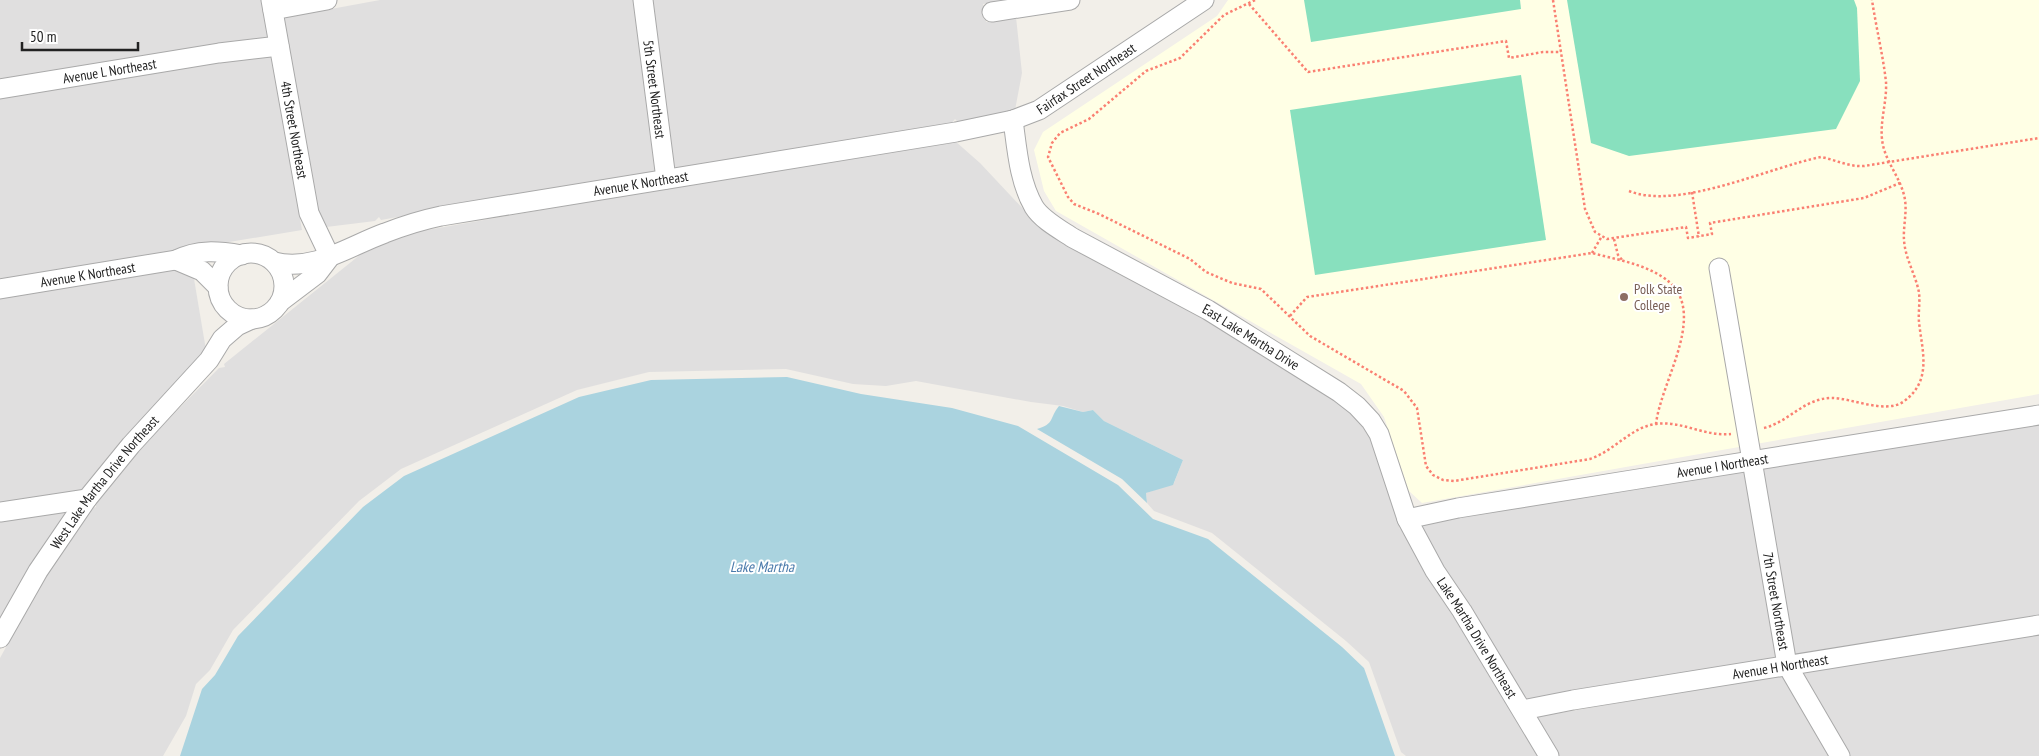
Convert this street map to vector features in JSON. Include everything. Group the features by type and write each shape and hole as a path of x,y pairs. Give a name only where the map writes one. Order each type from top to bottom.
{"street":[{"path":"272,5 327,0"},
{"name":"5th Street Northeast","path":"643,0 666,179"},
{"path":"992,12 1070,0"},
{"name":"Fairfax Street Northeast","path":"956,132 1013,120 1039,110 1204,0"},
{"name":"4th Street Northeast","path":"272,5 309,213 330,257"},
{"name":"Avenue L Northeast","path":"0,89 209,55 278,46"},
{"name":"East Lake Martha Drive","path":"1013,120 1022,179 1034,208 1073,238 1208,310 1316,376 1357,406 1371,421 1379,434 1407,519"},
{"name":"Avenue K Northeast","path":"274,262 296,265 330,257 384,233 423,220 956,132"},
{"name":"Avenue K Northeast","path":"0,289 176,260 188,254 200,252 212,251 242,255"},
{"path":"176,260 202,271 220,294 228,310 236,315 252,319 268,314 280,302 284,285 280,269 274,262 259,254 242,255 227,263 219,278 220,294 220,330 222,339"},
{"name":"Avenue K Northeast","path":"280,302 316,274 330,257"},
{"name":"7th Street Northeast","path":"1719,268 1786,665 1840,756"},
{"name":"West Lake Martha Drive Northeast","path":"0,638 38,571 87,499 131,445 209,360 222,339 237,326 252,319"},
{"name":"Avenue I Northeast","path":"1407,519 1458,508 2039,415"},
{"path":"0,512 87,499"},
{"name":"Lake Martha Drive Northeast","path":"1407,519 1435,571 1523,710 1549,756"},
{"name":"Avenue H Northeast","path":"1523,710 1786,665 2039,625"}],"path":[{"path":"1255,0 1224,16 1180,58 1146,71 1089,119 1060,133 1052,143 1048,156 1068,198 1074,204 1099,214 1190,259 1206,272 1232,282 1261,289 1310,336 1404,391 1417,408 1426,466 1433,475 1443,480 1454,481 1590,459 1599,456 1635,431 1656,424 1677,424 1728,435 1780,422 1810,402 1821,399 1832,398 1870,405 1890,405 1902,402 1913,391 1922,376 1925,366 1918,320 1918,289 1904,239 1906,207 1900,184 1886,157 1882,141 1886,82 1872,0"},
{"path":"1553,0 1585,209 1595,232 1607,239 1686,227 1688,238 1712,234 1710,223 1864,198 1900,184"},
{"path":"1249,4 1308,72 1506,41 1509,58 1543,52 1561,52"},
{"path":"1629,191 1648,196 1675,195 1821,157 1835,159 1853,166 1890,163 2039,138"},
{"path":"1692,192 1699,236"},
{"path":"1592,253 1602,236"},
{"path":"1614,239 1618,255 1624,262"},
{"path":"1290,316 1307,297 1592,253 1624,262 1661,276 1679,292 1682,298 1685,314 1682,338 1657,410 1656,424"}],"shaded area":[{"path":"0,0 263,0 269,38 0,80"},
{"path":"380,0 635,0 657,171 381,220 379,217 375,221 318,228 282,18"},
{"path":"651,0 1009,0 983,4 986,22 1016,17 1022,73 1015,110 958,122 955,119 952,123 673,169"},
{"name":"Polk State College","path":"1228,0 2039,0 2039,394 1422,503 1409,491 1384,417 1361,384 1056,211 1044,191 1034,150 1043,132 1217,16"},
{"path":"272,56 302,230 0,280 0,99 220,62"},
{"path":"955,141 980,163 1028,214 1031,220 1033,219 1111,270 1204,317 1312,384 1352,413 1365,426 1372,438 1400,529 1403,530 1515,714 1516,720 1519,720 1540,756 1406,756 1401,752 1369,662 1346,641 1212,533 1154,511 1147,503 1146,493 1174,483 1183,460 1104,421 1093,410 1083,412 1063,406 916,381 886,386 853,384 786,369 649,372 577,390 401,469 359,501 233,630 210,670 196,684 186,716 163,756 0,756 0,658 45,576 92,508 96,507 96,502 137,451 219,368 225,367 224,364 381,238"},
{"path":"192,267 207,356 83,491 0,503 0,298"},
{"path":"2039,424 2039,615 1793,655 1761,468"},
{"path":"1746,471 1777,657 1526,700 1442,566 1420,525 1460,517"},
{"path":"69,511 0,621 0,521"},
{"path":"2039,634 2039,756 1850,756 1800,672"},
{"path":"1783,675 1831,756 1558,756 1536,717"}],"green space":[{"path":"1304,0 1520,0 1521,9 1311,42"},
{"path":"1567,0 1854,0 1857,8 1860,81 1836,129 1629,156 1591,143"},
{"path":"1521,75 1546,240 1315,275 1290,110"}],"water":[{"name":"Lake Martha","path":"787,377 861,394 952,408 1018,426 1118,485 1153,519 1208,539 1342,647 1364,668 1395,756 180,756 202,689 215,675 238,636 363,507 404,476 579,397 651,380"},
{"path":"1059,406 1083,412 1093,410 1104,421 1183,460 1173,485 1146,493 1147,503 1122,479 1037,429 1049,423"}],"place":[{"name":"Polk State College","path":"1624,297"}]}
